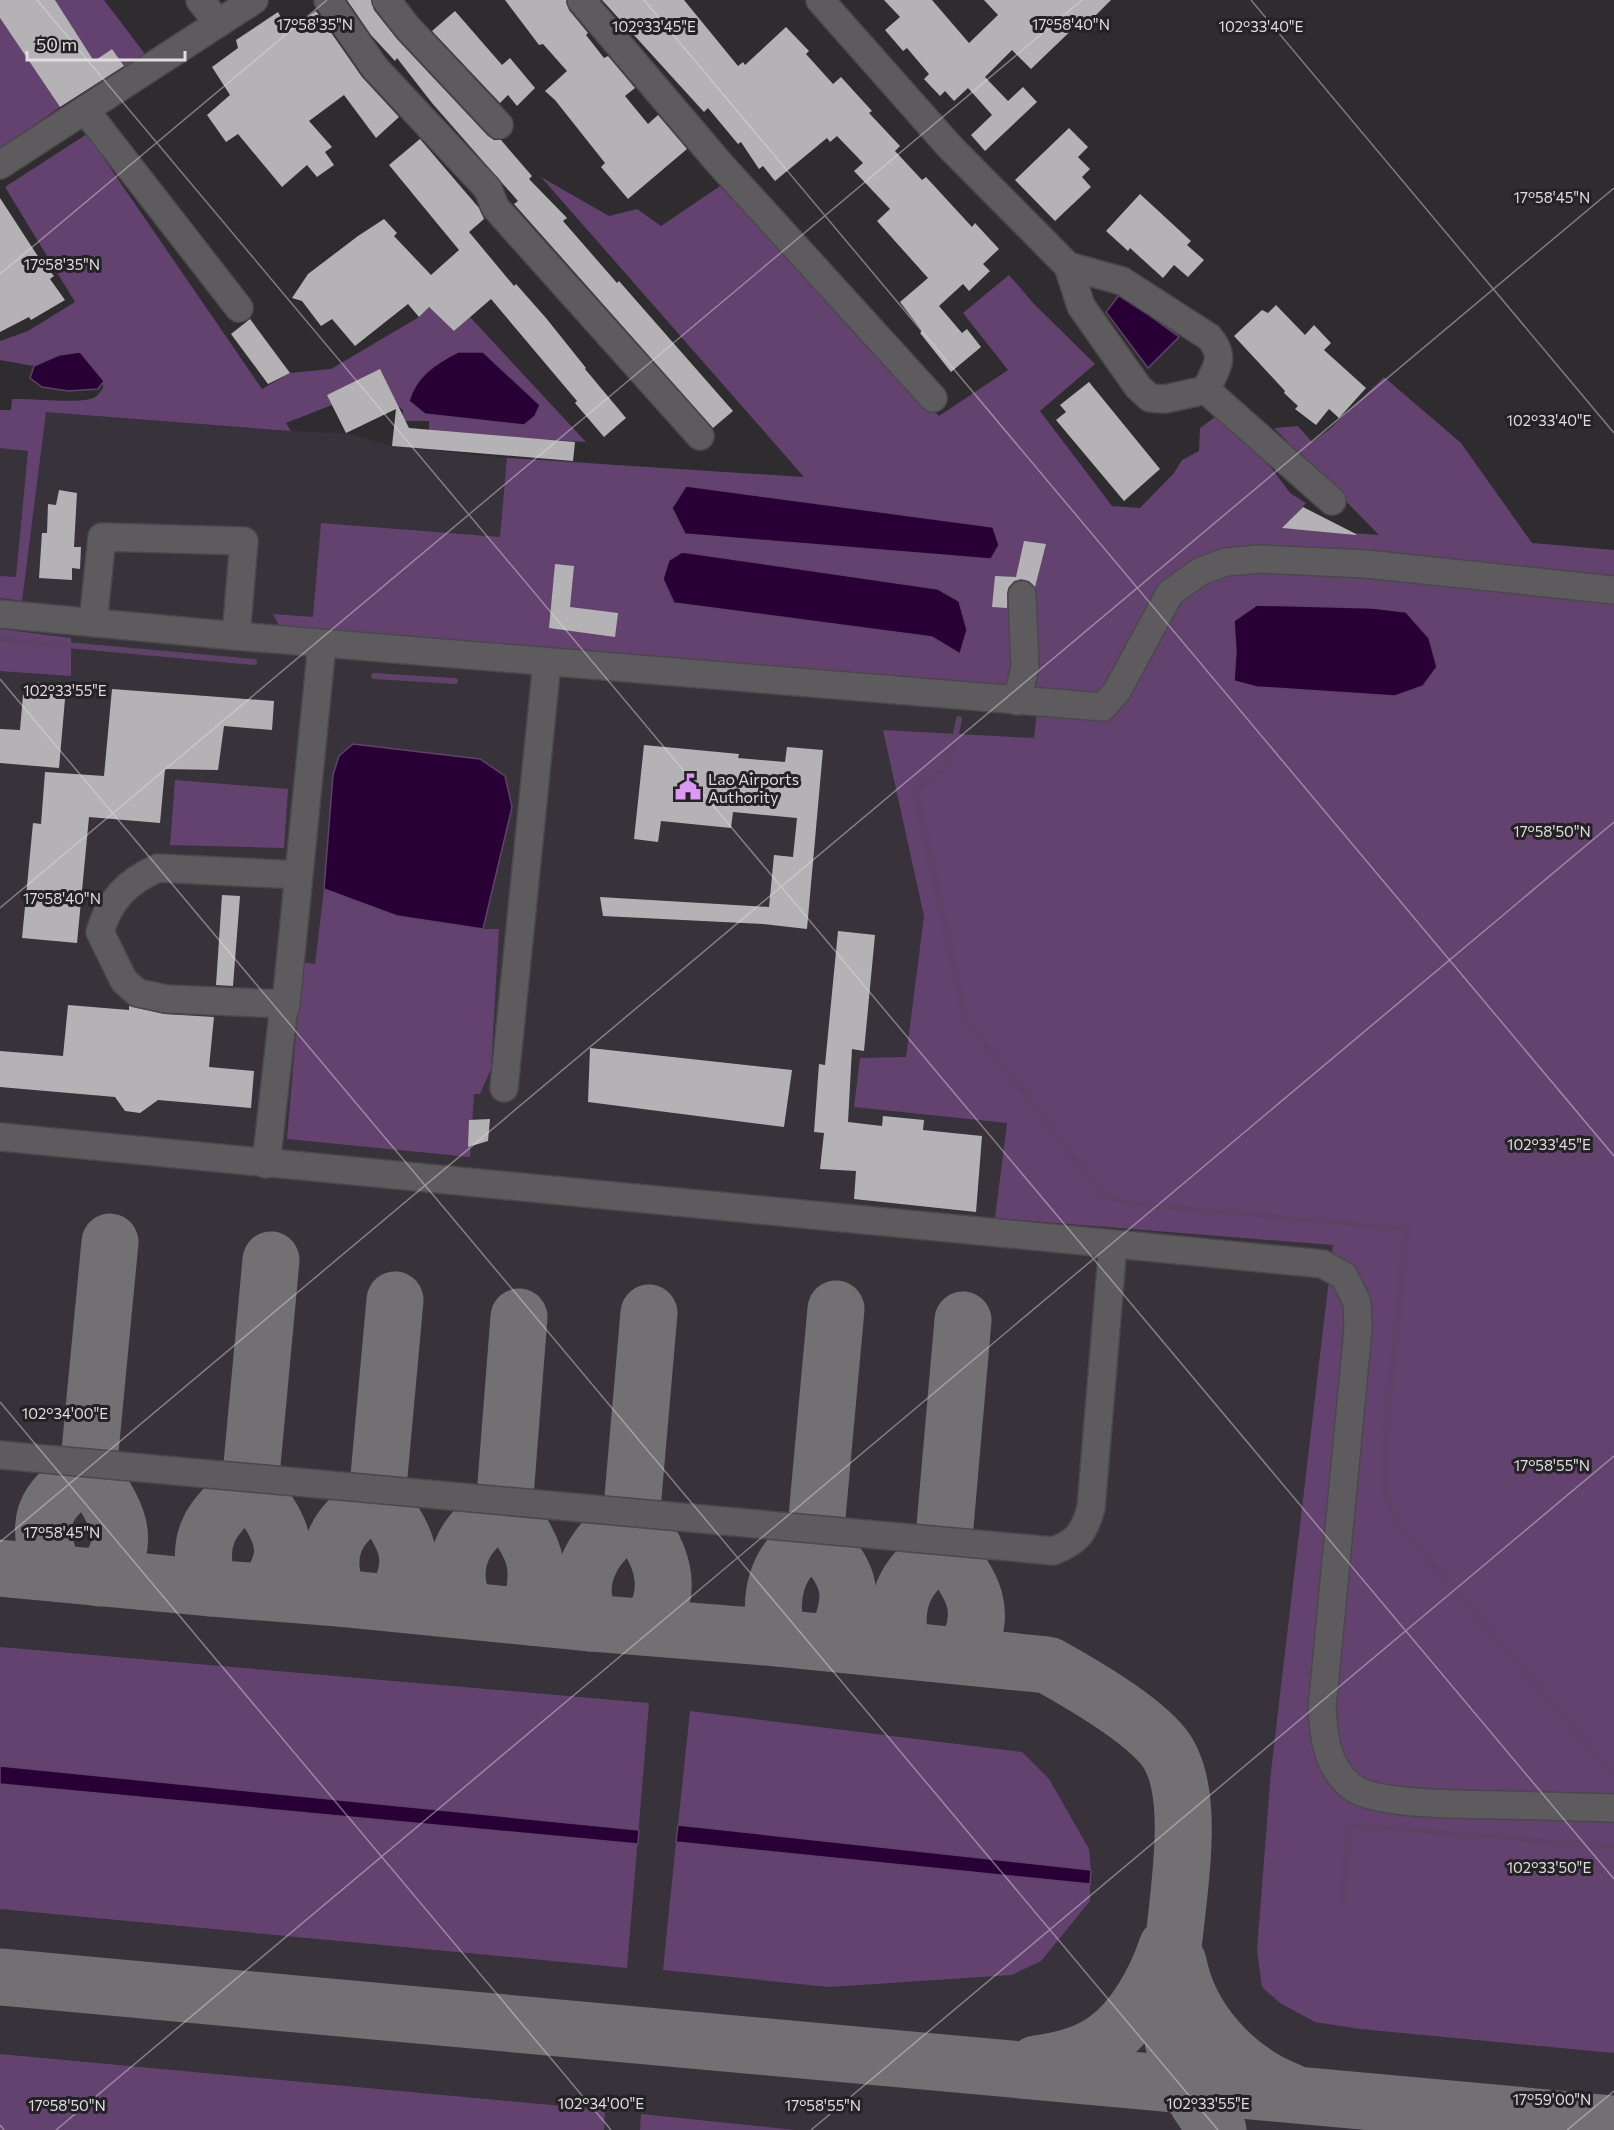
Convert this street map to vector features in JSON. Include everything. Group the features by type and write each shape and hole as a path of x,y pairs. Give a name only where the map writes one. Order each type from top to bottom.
{"street":[{"path":"200,0 218,22"},
{"path":"0,165 254,0"},
{"path":"327,0 375,68 488,189 495,207 700,436"},
{"path":"386,0 408,28 499,125"},
{"path":"581,0 720,164 933,398"},
{"path":"820,0 950,147 1068,266 1081,306 1138,387 1150,398 1165,399 1206,390"},
{"path":"85,110 239,308"},
{"path":"1068,266 1122,281 1209,337 1218,348 1219,360 1206,390"},
{"path":"1206,390 1332,501"},
{"path":"93,623 102,537 244,541 236,636"},
{"path":"0,614 547,663 1103,707 1117,691 1170,593 1201,572 1227,562 1260,559 1366,564 1614,590"},
{"path":"1017,701 1025,667 1022,595"},
{"path":"266,1164 286,1004 322,644"},
{"path":"504,1088 547,663"},
{"path":"286,1004 167,999 138,993 124,981 100,932 110,906 120,892 141,876 158,868 299,875"},
{"path":"0,1137 1323,1264 1344,1276 1356,1302 1358,1329 1322,1709 1324,1744 1335,1768 1353,1788 1377,1797 1411,1802 1614,1808"},
{"path":"0,1455 1053,1551 1067,1545 1080,1535 1087,1522 1090,1508 1113,1244"}],"shaded area":[{"path":"55,0 104,0 148,58 127,71 112,49 94,61"},
{"path":"0,18 60,107 0,149"},
{"path":"87,134 262,389 290,373 331,369 419,317 429,307 454,331 470,317 586,442 429,432 429,421 402,421 403,410 399,407 332,405 286,423 291,431 46,412 22,601 0,598 0,576 16,577 28,451 0,448 0,410 11,410 12,399 87,400 96,396 103,388 99,375 94,370 59,355 34,366 0,360 0,341 28,331 75,302 5,187"},
{"path":"541,177 609,216 637,209 661,226 720,186 939,416 1008,370 963,313 1009,275 1034,304 1095,364 1040,411 1112,506 1140,508 1174,473 1182,460 1199,451 1200,428 1215,417 1246,441 1273,470 1290,493 1306,503 1283,528 1379,535 1274,428 1298,426 1312,442 1330,429 1384,377 1461,443 1532,543 1614,550 1614,2053 1360,2029 1315,2022 1280,2003 1262,1987 1257,1950 1271,1771 1333,1245 995,1218 1007,1123 854,1107 860,1058 906,1057 924,916 883,730 1034,738 1039,694 282,631 273,614 313,617 321,523 500,537 507,458 804,477"},
{"path":"1120,294 1179,337 1148,368 1106,312"},
{"path":"80,352 104,381 98,389 68,391 42,387 30,378 34,366 59,355"},
{"path":"458,352 483,352 540,405 535,416 524,425 425,414 409,401 417,384 428,371"},
{"path":"0,410 46,411 291,431 346,433 392,446 507,458 573,461 1334,533 1532,543 1614,550 1614,2130 0,2130"},
{"path":"686,486 993,527 999,545 991,559 685,534 672,508"},
{"path":"682,552 938,589 959,601 967,630 960,654 932,637 674,603 663,579 669,560"},
{"path":"1257,605 1372,608 1406,612 1429,638 1437,667 1423,686 1395,696 1257,687 1234,681 1236,651 1234,621"},
{"path":"0,629 71,638 71,676 0,671"},
{"path":"353,744 480,759 505,776 512,807 483,929 397,916 324,889 333,775 339,756"},
{"path":"175,780 288,789 284,848 170,845"},
{"path":"324,889 397,916 482,929 499,929 491,1069 480,1094 474,1094 470,1157 287,1139 302,962 315,964"},
{"path":"0,1647 649,1703 627,1968 0,1909"},
{"path":"690,1711 1022,1752 1049,1779 1089,1849 1091,1870 678,1825"},
{"path":"0,1766 639,1830 638,1844 0,1784"},
{"path":"678,1825 1091,1870 1090,1884 676,1842"},
{"path":"676,1842 1090,1884 1090,1901 1041,1961 1012,1975 829,1987 663,1970"},
{"path":"0,2054 605,2110 604,2130 0,2130"},
{"path":"641,2114 795,2130 640,2130"}],"building":[{"path":"0,0 55,0 94,61 112,49 124,66 60,107 0,18"},
{"path":"347,0 371,0 374,10 397,39 488,136 494,140 501,140 532,176 529,179 567,218 563,221 733,411 713,428 514,204 518,201 432,103 397,58 395,61 371,35"},
{"path":"505,0 566,0 569,10 588,33 586,35 604,58 608,56 635,88 625,96 648,124 658,115 687,149 628,199 601,167 605,163 555,100 545,91 567,71 543,44 539,45"},
{"path":"602,0 684,0 738,66 743,62 745,65 786,27 809,51 806,54 833,84 841,77 872,111 869,113 900,146 895,151 922,180 926,177 972,227 975,223 999,249 983,264 990,271 969,291 963,284 939,306 962,333 967,329 981,347 951,372 920,333 922,331 900,302 928,278 877,221 890,209 854,171 863,163 837,136 830,142 827,138 775,181 763,166 759,169 741,142 738,144 708,108 704,112"},
{"path":"884,0 932,0 969,43 998,15 984,0 1111,0 1085,26 1080,22 1031,69 1012,50 985,77 1008,101 1023,87 1037,102 985,151 971,135 992,115 968,88 954,101 945,91 940,96 924,79 929,74 907,48 903,51 885,30 900,17"},
{"path":"316,11 362,77 399,117 376,138 344,95 309,121 332,147 325,152 334,165 317,177 307,165 282,187 238,134 226,142 207,115 230,95 212,67 238,48 236,40 278,12 288,30"},
{"path":"455,11 502,65 510,58 535,88 517,106 508,95 500,103 432,31"},
{"path":"1069,128 1088,147 1078,157 1090,169 1082,177 1091,187 1055,221 1015,180"},
{"path":"420,139 479,208 484,219 469,232 514,286 516,284 546,318 626,418 604,437 575,403 577,401 491,299 454,331 429,307 419,317 408,304 355,346 332,319 321,326 302,301 292,298 308,274 384,219 397,233 394,236 431,275 459,250 389,165"},
{"path":"1140,194 1191,241 1187,245 1204,260 1188,277 1174,265 1163,278 1130,248 1128,251 1106,231"},
{"path":"0,198 41,261 54,276 50,279 65,300 31,320 29,317 0,332"},
{"path":"1276,305 1305,335 1314,325 1331,343 1324,350 1366,388 1339,418 1329,409 1316,425 1295,409 1298,406 1234,336 1262,310 1268,313"},
{"path":"250,319 290,373 268,384 231,334"},
{"path":"380,369 409,428 575,442 573,461 392,446 396,409 346,433 327,395"},
{"path":"1089,382 1160,469 1124,501 1056,420 1066,412 1060,405"},
{"path":"59,490 77,493 74,547 81,547 80,569 72,568 72,580 39,578 42,533 47,533 48,504 56,505"},
{"path":"1303,507 1356,534 1356,535 1282,528"},
{"path":"1024,541 1046,544 1035,587 1029,581 1021,579 1014,581 1008,588 1007,608 992,607 995,576 1016,577"},
{"path":"555,564 574,566 570,607 618,613 615,637 549,628"},
{"path":"33,682 61,686 60,699 65,699 59,768 0,763 0,729 20,730 23,695 31,695"},
{"path":"112,689 274,701 272,730 224,726 218,770 165,769 160,823 89,817 77,943 22,938 33,823 41,824 45,772 104,776"},
{"path":"644,745 739,754 738,758 785,762 787,747 823,750 807,929 763,924 603,916 600,897 769,907 774,855 793,857 797,818 733,812 731,828 661,821 658,842 634,839"},
{"path":"222,895 240,896 233,986 216,985"},
{"path":"838,931 875,935 864,1051 852,1049 848,1122 882,1126 883,1116 924,1120 923,1130 982,1136 976,1212 854,1199 856,1171 820,1169 824,1133 814,1132 819,1064 825,1065"},
{"path":"68,1005 129,1010 129,1006 164,1014 214,1017 209,1067 254,1071 251,1108 158,1100 140,1113 125,1111 115,1097 0,1087 0,1051 63,1056"},
{"path":"590,1048 792,1070 784,1127 588,1102"},
{"path":"490,1119 488,1141 468,1147 469,1120"}],"waterway":[{"path":"0,639 254,662"},
{"path":"374,676 455,681"},
{"path":"959,719 953,748 944,770 926,782 916,793 965,1018 1105,1197 1137,1204 1407,1229 1387,1413 1384,1491 1397,1522 1614,1776"},
{"path":"1342,1901 1350,1825 1614,1847"}],"taxiway":[{"path":"54,1573 44,1540 46,1514 51,1503 60,1493 88,1472 110,1242"},
{"path":"210,1588 203,1556 209,1530 225,1507 250,1486 271,1260"},
{"path":"377,1498 395,1300"},
{"path":"778,1638 774,1609 777,1581 791,1557 801,1547 815,1539 836,1309"},
{"path":"590,1623 583,1594 587,1568 605,1540 631,1520 649,1313"},
{"path":"466,1610 457,1579 461,1551 477,1528 504,1509 519,1317"},
{"path":"902,1650 898,1618 903,1592 918,1569 943,1549 963,1320"},
{"path":"88,1472 113,1511 120,1539 118,1552 111,1565 99,1578"},
{"path":"250,1486 274,1522 282,1542 281,1562 267,1592"},
{"path":"339,1598 331,1566 336,1540 342,1528 351,1518 377,1498 402,1536 408,1560 407,1573 394,1603"},
{"path":"504,1509 521,1531 534,1557 536,1580 531,1617"},
{"path":"631,1520 647,1536 653,1546 663,1579 660,1605 647,1627"},
{"path":"815,1539 837,1563 847,1587 846,1613 834,1643"},
{"path":"943,1549 963,1574 974,1600 975,1626 963,1656"},
{"path":"0,1568 590,1623 778,1638 1048,1665 1109,1701 1139,1723 1163,1746 1176,1771 1182,1802 1183,1838 1172,1954 1170,2019 1175,2049 1185,2078 1208,2118 1218,2130"},
{"path":"1036,2064 1082,2053 1106,2040 1126,2021 1143,1998 1167,1947"},
{"path":"1178,1962 1192,2004 1217,2040 1250,2070 1289,2091"},
{"path":"0,1977 1614,2124"}],"place":[{"name":"Lao Airports Authority","path":"688,787"}]}
